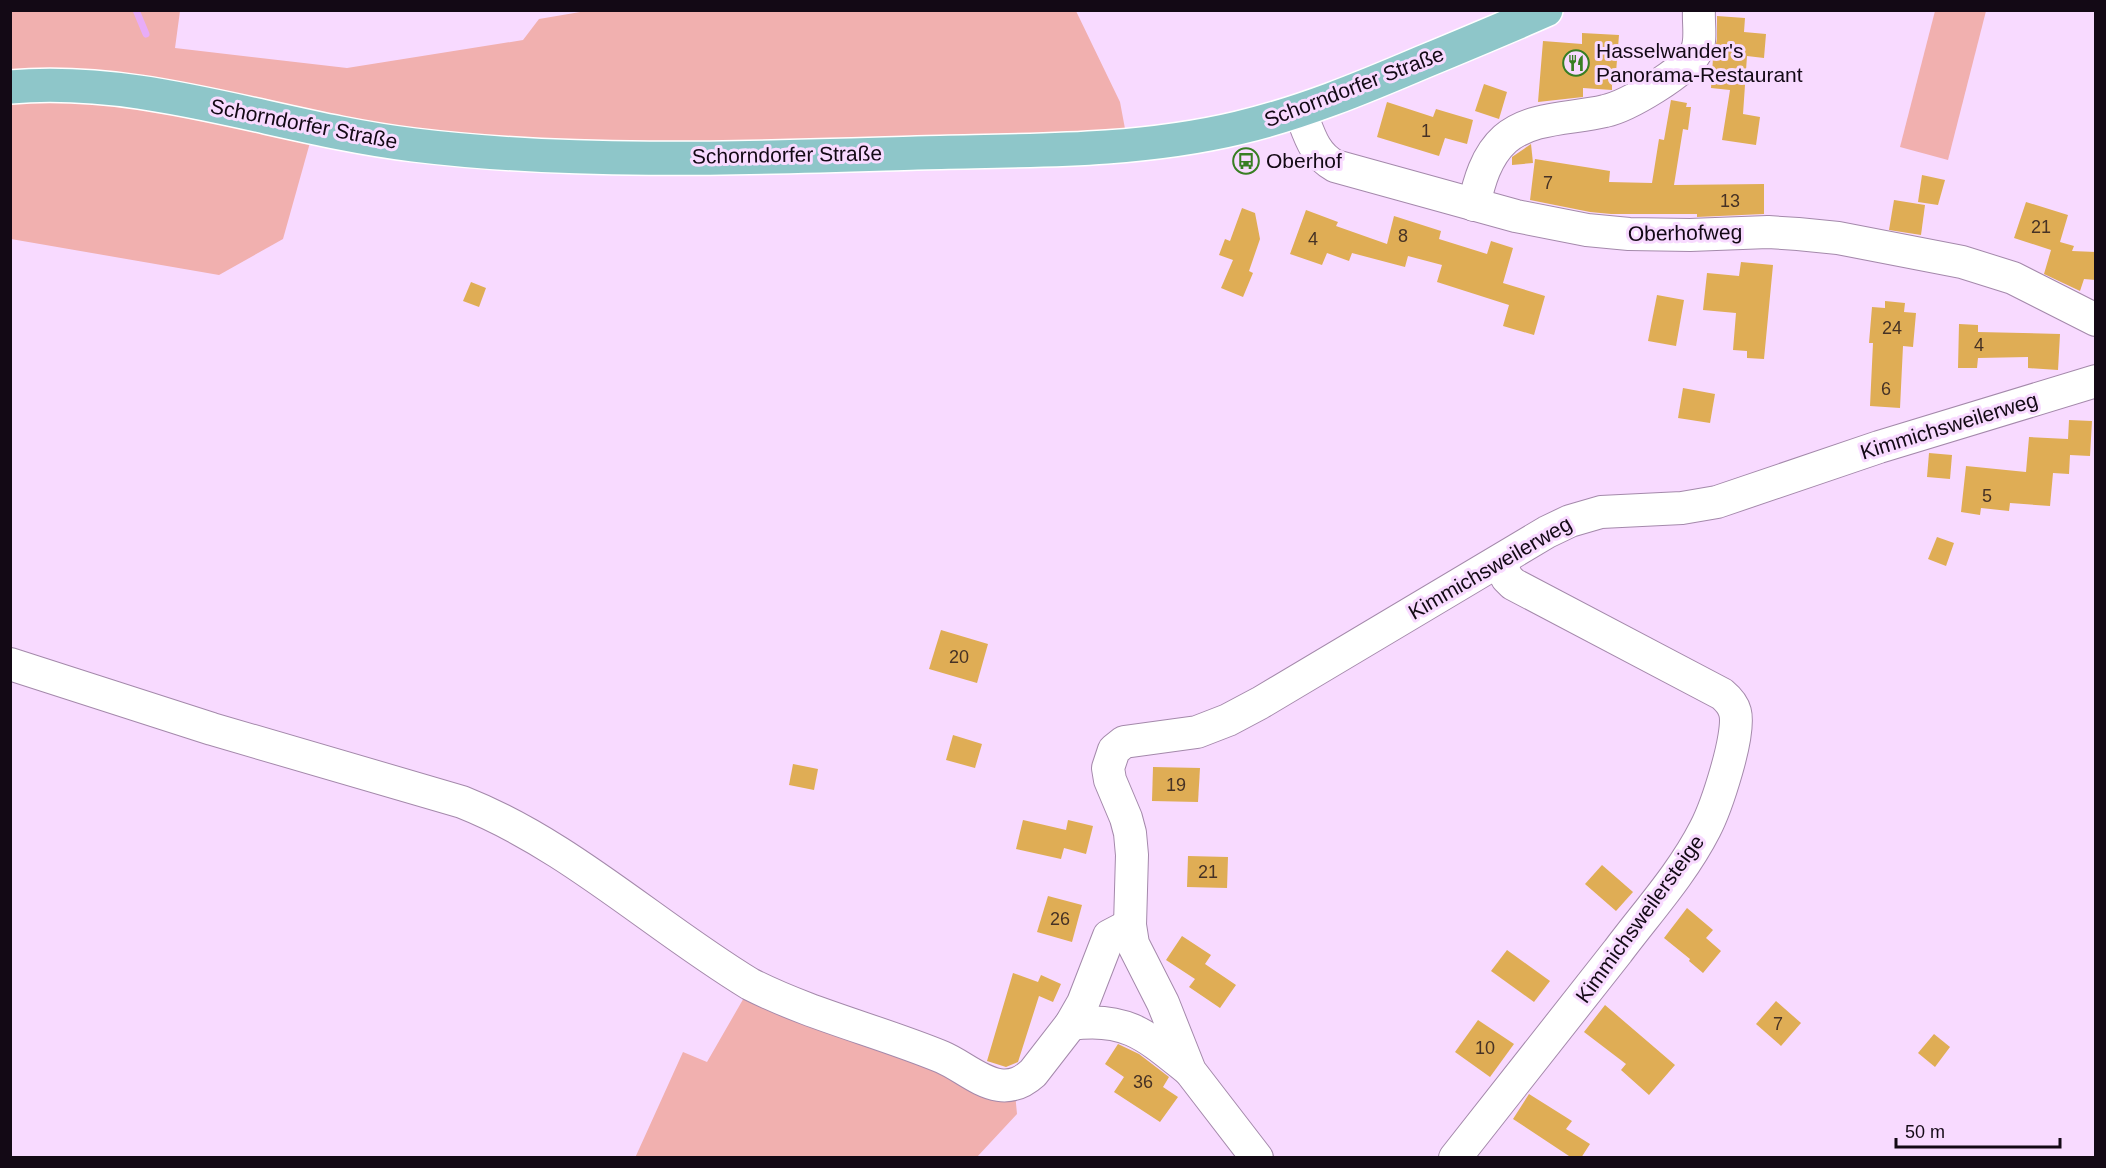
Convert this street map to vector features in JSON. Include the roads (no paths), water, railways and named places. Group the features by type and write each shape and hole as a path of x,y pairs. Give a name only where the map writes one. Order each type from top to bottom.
{"main road":[{"name":"Schorndorfer Straße","path":"10,87 73,85 124,89 355,137 499,153 602,157 854,155 1128,145 1220,132 1300,111 1371,84 1546,10"}],"street":[{"path":"1474,205 1481,178 1490,158 1511,135 1542,122 1613,109 1676,73 1696,51 1699,10"},
{"name":"Oberhofweg","path":"1300,111 1316,150 1326,161 1352,172 1538,222 1616,234 1690,235 1776,232 1849,240 1988,268 2013,278 2096,320"},
{"name":"Kimmichsweilerweg","path":"1190,1071 1163,1003 1133,944 1130,926 1132,855 1130,833 1109,774 1109,761 1118,746 1131,740 1197,732 1228,720 1500,562 1547,532 1580,517 1613,511 1682,508 1717,501 1879,447 2096,381"},
{"name":"Kimmichsweilersteige","path":"1455,1158 1681,869 1705,830 1714,808 1727,768 1736,720 1733,707 1726,697 1513,584 1507,578 1500,562"},
{"path":"10,664 212,729 462,802 482,810 538,838 750,984 777,997 956,1063 993,1084 1013,1085 1033,1074 1071,1024 1083,1003 1107,940 1113,933 1130,926"},
{"name":"Kimmichsweilerweg","path":"1071,1024 1098,1022 1117,1024 1132,1029 1154,1042 1190,1071 1257,1158"}],"waterway":[{"path":"136,10 146,34"}],"place":[{"name":"Hasselwander's Panorama-Restaurant","path":"1576,63"},
{"name":"Oberhof","path":"1246,161"}]}
